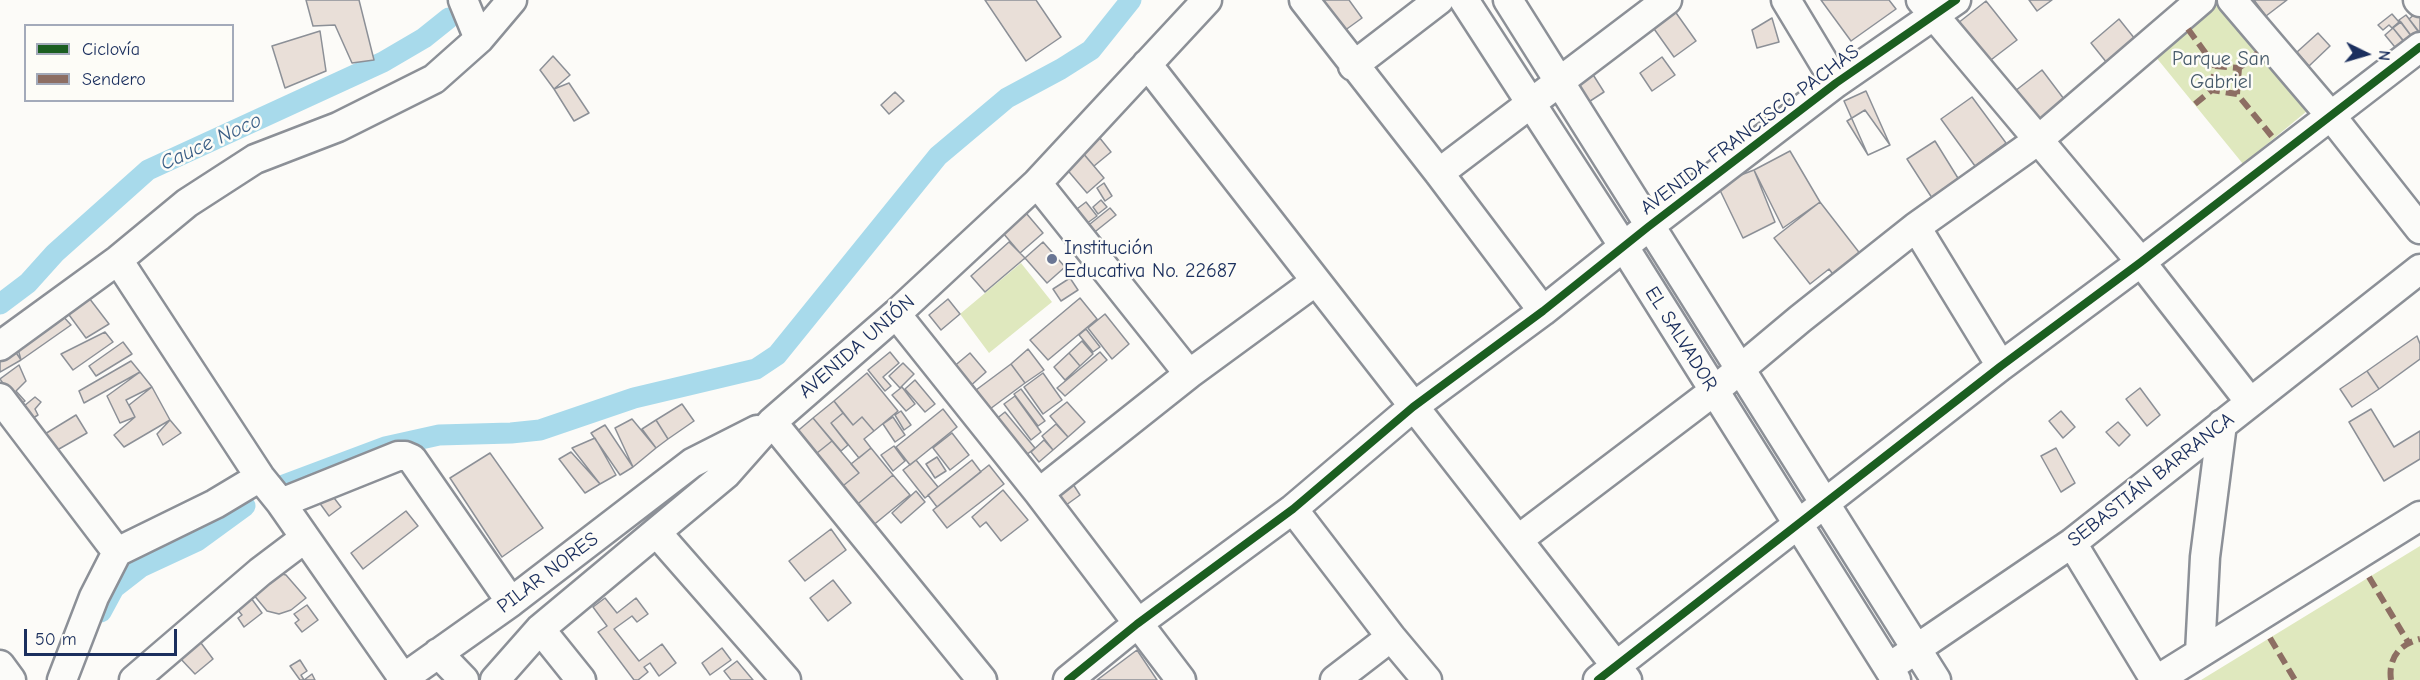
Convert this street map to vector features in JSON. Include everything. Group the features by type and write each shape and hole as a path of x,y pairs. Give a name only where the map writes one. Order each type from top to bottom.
{"street":[{"path":"463,0 479,39"},
{"path":"0,346 118,260 187,203 255,159 338,127 434,79 479,39 512,0"},
{"name":"AVENIDA UNIÓN","path":"495,680 540,629 726,474 772,422 896,314 1037,183 1207,0"},
{"path":"1304,0 1543,311"},
{"path":"1353,66 1439,0"},
{"name":"EL SALVADOR","path":"1464,0 1624,246 1799,525 1886,676"},
{"name":"EL SALVADOR","path":"1508,0 1648,226 1741,369 1936,680"},
{"path":"1439,173 1667,0"},
{"path":"1786,0 1836,83"},
{"path":"1519,539 1714,391 1917,227 2037,141 2201,0"},
{"path":"2232,0 2331,116 2420,229"},
{"path":"1937,6 2037,141 2141,262 2250,402"},
{"name":"AVENIDA FRANCISCO PACHAS","path":"1068,680 1137,624 1293,508 1413,407 1543,311 1648,226 1937,6"},
{"path":"1147,64 1413,407 1519,539 1614,675 2001,366 2141,262 2420,47"},
{"path":"1037,183 1189,374"},
{"path":"1917,227 2001,366"},
{"path":"118,260 260,477 281,503 402,679"},
{"name":"SEBASTIÁN BARRANCA","path":"1886,676 1916,648 2072,543 2420,269"},
{"path":"1039,493 1189,374 1316,281"},
{"path":"896,314 1039,493 1181,680"},
{"path":"0,398 117,552"},
{"path":"772,422 982,680"},
{"name":"PILAR NORES","path":"402,679 511,602 692,463 772,422"},
{"path":"2200,653 2205,557 2222,424"},
{"path":"281,503 398,456 412,459 511,602"},
{"path":"62,680 94,597 117,552 215,504 260,477"},
{"path":"1293,508 1390,637 1427,680"},
{"path":"2072,543 2156,680 2420,516"},
{"path":"657,533 786,680"},
{"path":"134,680 260,572 305,538"},
{"path":"540,629 581,680"},
{"path":"1335,680 1390,637"},
{"path":"438,653 464,680"},
{"path":"0,665 11,680"}],"green space":[{"name":"Parque San Gabriel","path":"2219,3 2307,111 2243,164 2155,56"},
{"path":"1021,263 1052,302 989,353 960,314"},
{"path":"2420,546 2420,680 2201,680"}],"building":[{"path":"306,0 359,0 374,60 352,63 335,25 313,26"},
{"path":"985,0 1036,0 1061,37 1026,61"},
{"path":"1319,0 1349,0 1362,18 1344,31"},
{"path":"1821,0 1889,0 1896,9 1851,41"},
{"path":"2029,0 2052,0 2037,11"},
{"path":"2254,0 2287,0 2266,16"},
{"path":"1986,1 2017,40 1983,66 1953,27"},
{"path":"1674,10 1696,41 1674,57 1652,26"},
{"path":"2417,12 2420,16 2420,34 2409,19"},
{"path":"2392,14 2399,22 2392,28 2389,25 2383,30 2378,25"},
{"path":"2406,15 2420,33 2415,41 2399,20"},
{"path":"1772,18 1779,42 1757,48 1752,30"},
{"path":"2119,19 2135,39 2107,63 2091,43"},
{"path":"2401,22 2415,41 2408,47 2393,28"},
{"path":"2393,28 2407,45 2399,52 2385,35"},
{"path":"320,31 326,71 285,88 272,46"},
{"path":"2318,33 2330,46 2309,66 2297,52"},
{"path":"553,56 570,75 554,89 540,70"},
{"path":"1662,57 1675,75 1652,91 1640,73"},
{"path":"2042,70 2067,103 2032,131 2006,98"},
{"path":"1592,73 1604,92 1581,107 1569,87"},
{"path":"569,83 589,113 574,121 554,89"},
{"path":"1866,91 1890,145 1868,155 1844,101"},
{"path":"895,92 904,101 889,114 881,105"},
{"path":"1972,97 2006,143 1975,166 1941,119"},
{"path":"1865,110 1890,145 1868,155 1847,121"},
{"path":"1099,137 1111,152 1094,166 1082,152"},
{"path":"1935,141 1961,183 1934,201 1907,159"},
{"path":"1790,151 1820,202 1783,228 1754,170"},
{"path":"1082,152 1104,178 1087,193 1064,166"},
{"path":"1754,170 1775,222 1743,238 1717,184"},
{"path":"1104,183 1112,196 1105,201 1097,188"},
{"path":"1101,200 1107,207 1098,214 1093,207"},
{"path":"1086,202 1097,216 1086,224 1069,215"},
{"path":"1820,202 1865,260 1838,281 1829,269 1810,284 1774,238"},
{"path":"1110,208 1116,215 1091,235 1085,228"},
{"path":"1026,213 1043,233 1020,253 1003,233"},
{"path":"1009,242 1025,258 985,292 971,276"},
{"path":"1043,242 1065,267 1047,283 1025,258"},
{"path":"1070,278 1078,290 1061,301 1053,289"},
{"path":"86,294 109,324 86,338 64,308"},
{"path":"1080,298 1097,319 1048,360 1030,340"},
{"path":"948,299 960,314 941,330 929,315"},
{"path":"61,314 71,325 21,360 16,342"},
{"path":"1105,314 1129,344 1112,359 1088,328"},
{"path":"1086,329 1100,347 1093,352 1079,335"},
{"path":"105,332 113,342 73,370 61,354"},
{"path":"2417,336 2420,344 2420,359 2379,389 2367,371"},
{"path":"1082,341 1093,354 1080,366 1069,353"},
{"path":"123,342 132,354 96,376 89,366"},
{"path":"11,345 21,360 0,372 0,356"},
{"path":"1028,349 1044,370 1025,383 1011,364"},
{"path":"890,352 899,363 883,377 891,386 885,391 868,370"},
{"path":"1100,352 1107,360 1065,396 1057,388"},
{"path":"970,353 986,372 968,388 952,368"},
{"path":"1069,353 1080,366 1065,380 1054,367"},
{"path":"131,361 140,372 84,403 79,391"},
{"path":"903,363 914,374 900,388 889,376"},
{"path":"1011,364 1025,383 990,409 976,390"},
{"path":"19,365 26,381 16,391 25,401 18,406 0,379"},
{"path":"2367,371 2379,389 2352,407 2340,389"},
{"path":"140,372 152,387 126,400 135,417 120,423 107,396"},
{"path":"867,373 898,411 874,431 862,417 853,425 834,401"},
{"path":"1043,373 1062,400 1043,414 1024,387"},
{"path":"915,380 935,404 925,412 905,389"},
{"path":"152,387 170,420 124,447 114,435 135,417 129,405"},
{"path":"902,387 915,404 906,411 892,395"},
{"path":"2140,388 2160,415 2147,426 2126,399"},
{"path":"1021,389 1045,421 1038,426 1014,394"},
{"path":"1015,396 1041,432 1031,440 1004,404"},
{"path":"35,397 41,402 35,409 38,415 25,423 18,411"},
{"path":"834,401 843,413 831,423 848,445 841,451 813,418"},
{"path":"1067,402 1085,422 1068,437 1050,416"},
{"path":"682,404 694,421 668,439 656,420"},
{"path":"943,409 957,427 910,465 896,447"},
{"path":"2371,409 2394,447 2420,431 2420,459 2384,481 2349,422"},
{"path":"901,411 911,425 904,430 895,415"},
{"path":"2061,411 2075,427 2063,438 2049,421"},
{"path":"1005,412 1035,448 1020,460 990,424"},
{"path":"843,413 853,425 862,417 874,431 864,439 871,448 859,458 831,423"},
{"path":"76,415 87,433 52,453 40,437"},
{"path":"893,417 905,435 895,442 883,424"},
{"path":"813,418 832,441 812,457 794,434"},
{"path":"632,419 656,448 633,467 615,428"},
{"path":"170,420 181,433 163,445 157,434"},
{"path":"656,420 668,439 656,448 642,429"},
{"path":"2118,422 2130,435 2119,446 2106,432"},
{"path":"1056,424 1068,437 1053,450 1042,436"},
{"path":"605,425 633,467 620,475 591,433"},
{"path":"952,433 969,455 950,470 933,448"},
{"path":"595,438 616,475 600,484 572,448"},
{"path":"1044,440 1053,450 1039,462 1031,452"},
{"path":"832,441 859,473 839,489 812,457"},
{"path":"894,446 905,461 893,471 881,455"},
{"path":"871,448 893,475 854,507 839,489 859,473 851,464"},
{"path":"2056,448 2075,483 2061,492 2041,456"},
{"path":"571,452 600,484 585,493 559,459"},
{"path":"490,453 543,528 502,557 450,478"},
{"path":"937,457 946,471 935,478 926,464"},
{"path":"916,460 938,487 925,498 903,470"},
{"path":"972,460 981,472 937,507 928,495"},
{"path":"989,465 1004,484 947,528 933,510"},
{"path":"893,475 910,495 871,527 854,507"},
{"path":"1071,481 1080,495 1062,508 1052,495"},
{"path":"328,490 341,507 329,516 316,498"},
{"path":"1003,490 1028,520 1001,541 986,522 980,527 972,517"},
{"path":"916,491 925,502 901,523 892,513"},
{"path":"406,511 418,526 363,569 351,553"},
{"path":"831,529 846,550 805,581 789,561"},
{"path":"278,573 286,575 306,598 291,610 279,614 267,611 253,594"},
{"path":"833,580 851,603 828,621 810,598"},
{"path":"251,598 262,613 244,627 238,618 242,615 237,609"},
{"path":"605,598 617,613 636,598 648,614 637,622 632,616 614,629 639,661 662,644 676,663 659,676 650,663 644,667 648,672 638,680 634,680 598,632 607,626 593,607"},
{"path":"307,605 318,620 302,632 295,623 299,620 294,614"},
{"path":"198,639 213,659 195,674 178,656"},
{"path":"722,648 731,660 710,675 702,663"},
{"path":"1137,650 1157,680 1097,680"},
{"path":"300,660 307,671 301,675 304,680 300,680 290,666"},
{"path":"737,661 753,680 731,680 724,671"},
{"path":"312,674 315,680 304,680"}],"waterway":[{"path":"281,486 385,447 439,435 540,430 634,398 756,369 777,355 938,156 1007,98 1091,50 1131,0"},
{"name":"Cauce Noco","path":"0,304 28,283 55,253 148,170 383,62 424,38 449,18"},
{"path":"101,612 114,588 141,567 197,541 245,506"}],"marked path":[{"path":"2188,29 2215,66 2212,90"},
{"path":"2215,66 2239,68 2259,52"},
{"path":"2237,94 2239,68"},
{"path":"2195,104 2212,90 2237,94 2274,139"},
{"path":"2369,577 2408,642"},
{"path":"2270,638 2295,680"},
{"path":"2391,680 2391,665 2396,654 2406,645 2420,639"}],"cycle path":[{"path":"1068,680 1137,624 1293,509 1413,407 1543,311 1648,227 1836,83 1956,0"},
{"path":"1598,680 2001,366 2141,262 2420,47"}],"place":[{"name":"Institución Educativa No. 22687","path":"1052,259"}]}
